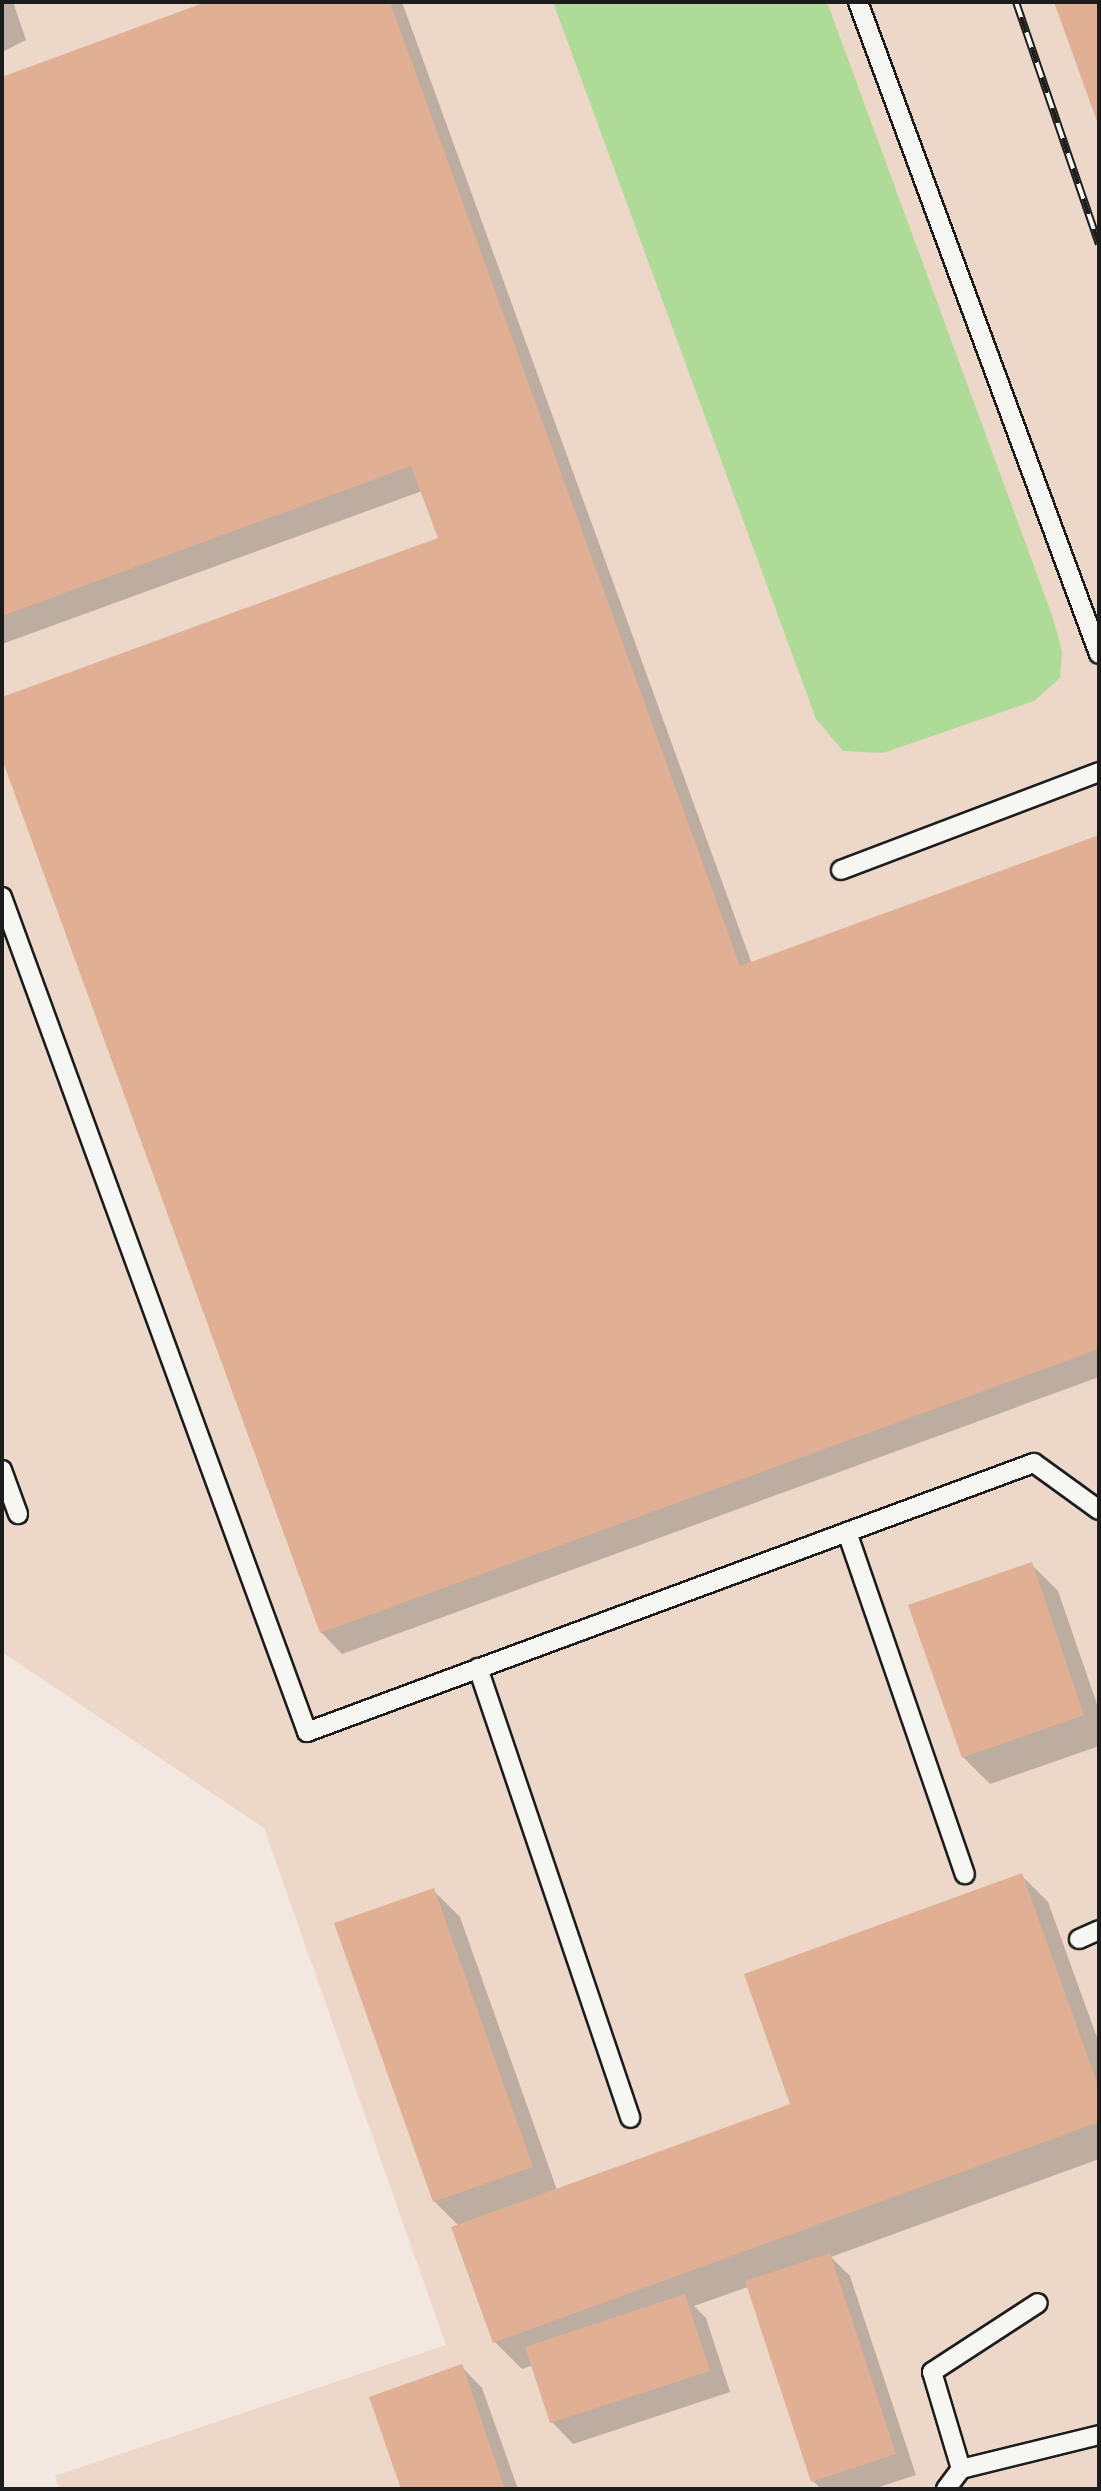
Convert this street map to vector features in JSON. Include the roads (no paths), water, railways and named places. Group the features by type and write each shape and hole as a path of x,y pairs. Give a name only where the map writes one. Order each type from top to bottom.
{"lane":[{"path":"858,2 1099,654"},
{"path":"841,870 1099,772"},
{"path":"2,897 307,1732 1034,1463 1099,1510"},
{"path":"2,1470 18,1514"},
{"path":"847,1532 965,1874"},
{"path":"478,1668 630,2118"},
{"path":"1079,1939 1099,1930"},
{"path":"961,2469 932,2372 1038,2303"},
{"path":"946,2489 961,2469 1099,2435"}],"railway":[{"path":"1016,2 1099,244"}]}
